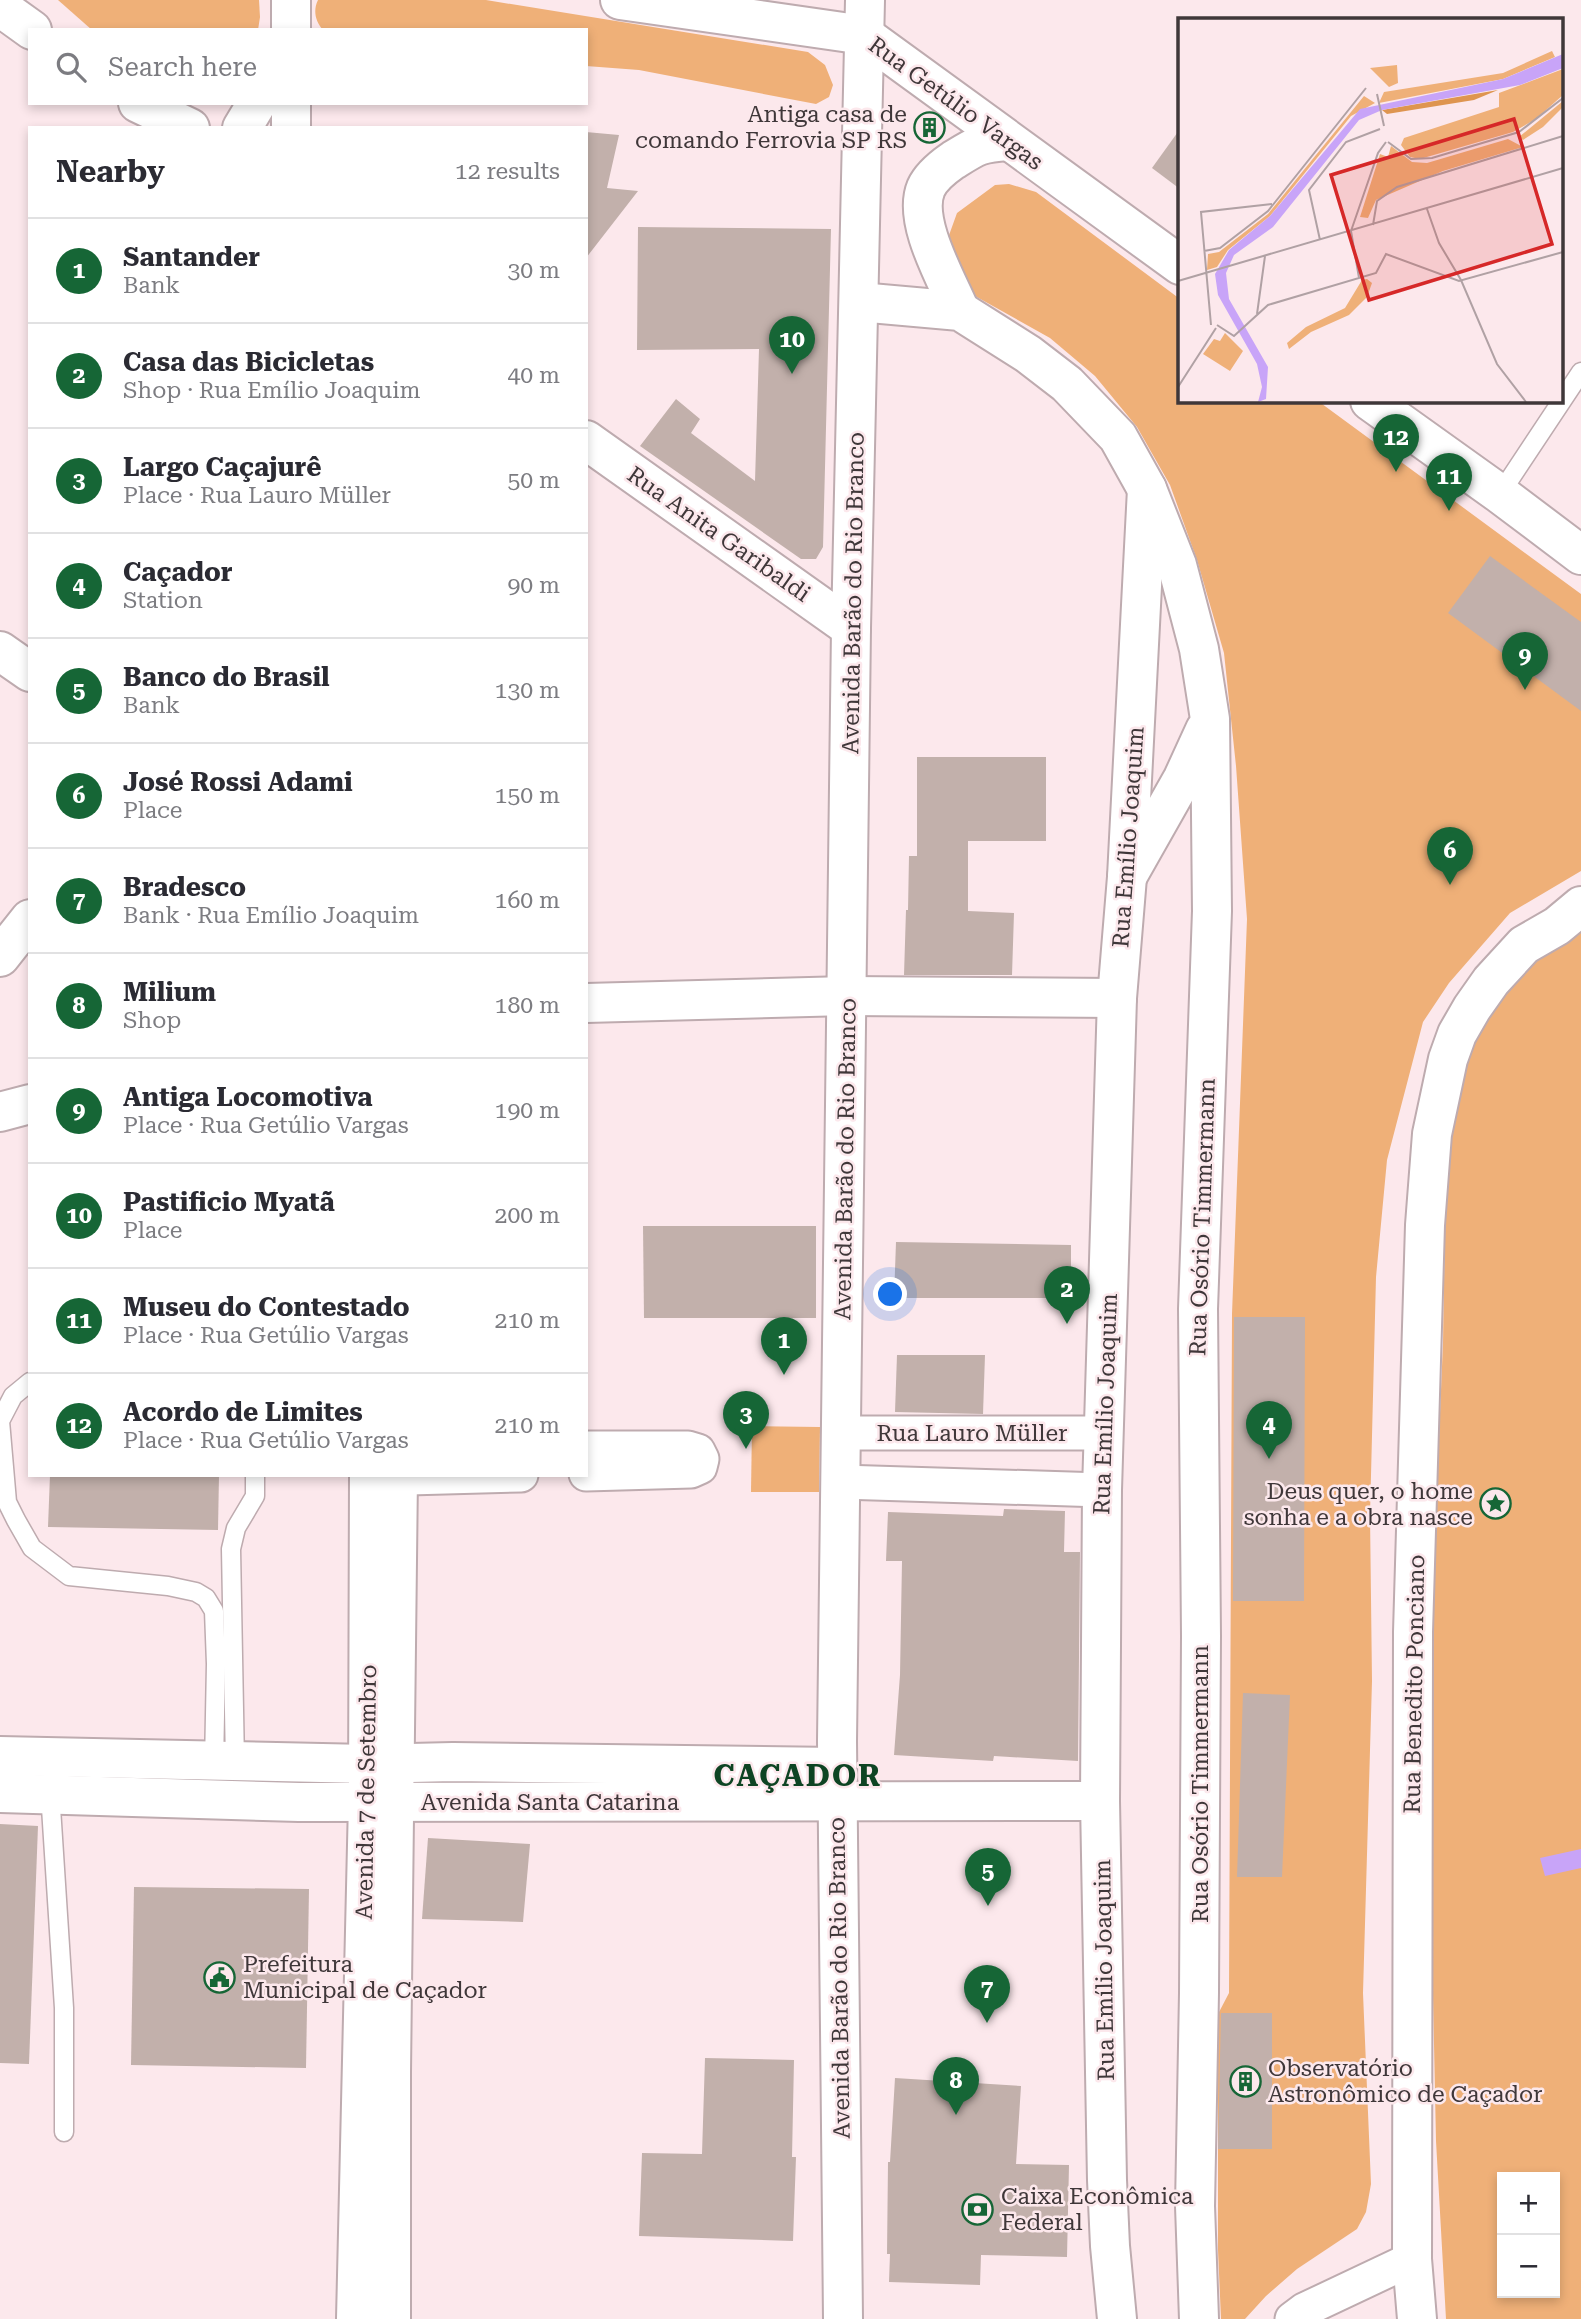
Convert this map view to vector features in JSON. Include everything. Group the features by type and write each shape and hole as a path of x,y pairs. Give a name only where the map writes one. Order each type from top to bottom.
{"main road":[{"path":"290,0 291,28"},
{"name":"Rua Getúlio Vargas","path":"620,0 865,18 1007,141 1178,264"},
{"path":"0,7 29,28"},
{"name":"Avenida Barão do Rio Branco","path":"843,2319 837,1785 851,628 865,18"},
{"path":"138,105 155,126"},
{"path":"140,105 186,126"},
{"path":"243,126 256,105"},
{"path":"291,105 291,126"},
{"path":"960,311 925,228 923,209 926,188 942,167 961,154 981,143 1007,141"},
{"name":"Rua Osório Timmermann","path":"859,302 960,311 1028,354 1068,384 1118,437 1147,489 1177,565 1199,649 1210,719 1212,911 1198,1309 1201,1650 1195,2206 1199,2319"},
{"path":"1371,402 1581,555"},
{"name":"Rua Anita Garibaldi","path":"588,441 851,628"},
{"name":"Rua Emílio Joaquim","path":"1117,2319 1107,2180 1100,1801 1102,1490 1116,998 1127,877 1147,489"},
{"path":"0,652 28,671"},
{"path":"1127,877 1183,778 1210,719"},
{"name":"Rua Benedito Ponciano","path":"1417,2319 1412,2259 1413,1633 1425,1225 1432,1134 1448,1059 1457,1034 1472,1008 1524,945 1573,916"},
{"path":"0,957 28,922"},
{"path":"588,1003 847,996 1116,998"},
{"path":"0,1112 28,1105"},
{"name":"Avenida 7 de Setembro","path":"384,1477 376,2153 391,2319"},
{"name":"Avenida Santa Catarina","path":"0,1756 50,1757 381,1802 631,1802 837,1785"},
{"name":"Avenida Santa Catarina","path":"0,1793 50,1794 381,1764 453,1762 630,1764 837,1785 1100,1801"},
{"path":"630,1764 631,1802"},
{"name":"Avenida 7 de Setembro","path":"356,2319 376,2153"}],"street":[{"name":"Rua Lauro Müller","path":"842,1433 1103,1433"},
{"path":"588,1448 688,1448 698,1451 702,1459 699,1466 691,1471 588,1474"},
{"path":"841,1482 1102,1490"},
{"path":"1292,2319 1304,2310 1412,2259"}],"lane":[{"path":"1564,398 1581,372"},
{"path":"1500,494 1561,402"},
{"path":"28,1384 13,1396 0,1421 7,1502 32,1548 69,1576 168,1586 196,1592 206,1598 214,1611 225,1663"},
{"path":"225,1780 225,1663 231,1549 236,1528 255,1496 255,1477"},
{"path":"50,1757 64,2008 64,2132"}],"shaded area":[{"path":"58,0 259,0 258,28 90,28"},
{"path":"318,0 486,0 808,52 825,65 833,85 829,97 816,104 639,70 588,66 588,28 322,28 316,8"},
{"path":"1009,184 1036,192 1178,298 1178,402 1319,402 1581,594 1581,871 1510,913 1449,983 1423,1022 1387,1160 1376,1277 1370,1515 1372,1681 1363,1993 1371,2184 1366,2212 1357,2229 1297,2269 1245,2319 1221,2319 1218,2250 1218,2014 1229,1993 1232,1314 1247,919 1236,766 1224,653 1197,560 1170,485 1137,427 1095,376 1050,338 975,296 959,272 948,238 957,213 995,185"},
{"path":"1581,927 1581,2319 1446,2319 1436,2141 1432,1947 1432,1600 1443,1343 1446,1159 1470,1031 1512,973"},
{"path":"752,1426 820,1427 819,1492 751,1492"},
{"path":"1581,1849 1581,1868 1545,1876 1540,1858"}],"building":[{"path":"588,132 619,135 607,188 638,191 588,255"},
{"path":"1178,132 1178,188 1152,168"},
{"path":"638,227 831,229 823,547 816,559 801,559 640,446 676,399 700,419 691,433 755,481 759,349 637,350"},
{"path":"1490,556 1581,622 1581,711 1448,613"},
{"path":"917,757 1046,757 1046,841 968,841 968,911 1014,913 1012,975 904,975 909,856 917,856"},
{"path":"643,1226 816,1226 816,1318 644,1318"},
{"path":"896,1242 1071,1245 1071,1298 894,1298"},
{"path":"1234,1317 1305,1317 1304,1601 1233,1601"},
{"path":"897,1355 985,1355 983,1414 895,1412"},
{"path":"50,1477 219,1477 218,1530 48,1527"},
{"path":"1004,1509 1065,1511 1064,1552 1080,1552 1078,1761 994,1756 993,1761 894,1755 900,1675 902,1561 886,1561 888,1512 1003,1516"},
{"path":"1243,1693 1290,1695 1282,1877 1237,1877"},
{"path":"0,1824 38,1826 29,2064 0,2063"},
{"path":"428,1838 530,1844 523,1922 422,1919"},
{"name":"Prefeitura Municipal de Caçador","path":"134,1887 309,1889 306,2068 131,2065"},
{"name":"Observatório Astronômico de Caçador","path":"1221,2013 1272,2013 1272,2149 1218,2149"},
{"path":"705,2058 794,2060 792,2157 796,2157 793,2241 639,2236 642,2153 702,2154"},
{"path":"895,2078 1021,2086 1016,2164 1069,2165 1067,2257 981,2255 980,2285 889,2282 888,2162"}],"place":[{"name":"Antiga casa de comando Ferrovia SP RS","path":"930,127"},
{"name":"Pastificio Myatã","path":"792,374"},
{"name":"Acordo de Limites","path":"1396,472"},
{"name":"Museu do Contestado","path":"1449,511"},
{"name":"Antiga Locomotiva","path":"1525,690"},
{"name":"José Rossi Adami","path":"1450,885"},
{"name":"Casa das Bicicletas","path":"1067,1324"},
{"name":"Santander","path":"784,1375"},
{"name":"Largo Caçajurê","path":"746,1449"},
{"name":"Caçador","path":"1269,1459"},
{"name":"Deus quer, o home sonha e a obra nasce","path":"1496,1504"},
{"name":"Banco do Brasil","path":"988,1906"},
{"name":"Prefeitura Municipal de Caçador","path":"220,1977"},
{"name":"Bradesco","path":"987,2023"},
{"name":"Observatório Astronômico de Caçador","path":"1245,2081"},
{"name":"Milium","path":"956,2115"},
{"name":"Caixa Econômica Federal","path":"978,2209"}],"district":[{"name":"CAÇADOR","path":"798,1776"}]}
